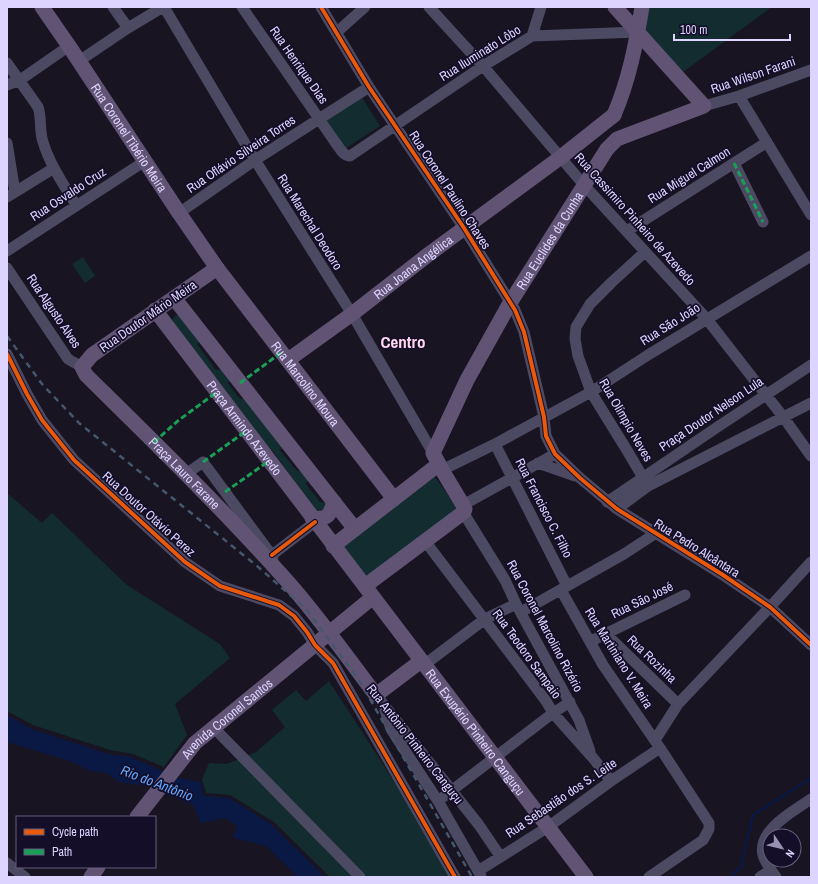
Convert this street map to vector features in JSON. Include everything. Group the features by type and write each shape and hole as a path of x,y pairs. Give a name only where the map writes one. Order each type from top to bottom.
{"main road":[{"name":"Rua Coronel Tibério Meira","path":"42,7 217,268"},
{"path":"615,7 638,32 684,85 704,106 632,133 619,125 614,115 623,95 633,57 638,32 642,7"},
{"path":"633,57 641,51 649,50 656,53"},
{"path":"680,116 688,106 689,98 684,85"},
{"name":"Rua Joana Angélica","path":"288,360 352,314 429,254 561,157 614,115"},
{"name":"Rua Euclides da Cunha","path":"438,462 467,380 510,303 607,149 617,139 632,133"},
{"name":"Rua Doutor Mário Meira","path":"82,367 92,355 217,268"},
{"name":"Rua Marcolino Moura","path":"217,268 394,499"},
{"name":"Praça Armindo Azevedo","path":"174,298 355,529"},
{"name":"Praça Armindo Azevedo","path":"155,310 333,546"},
{"name":"Praça Lauro Farane","path":"82,367 86,375 186,474 288,581 329,632"},
{"path":"333,546 394,499 438,462 463,508"},
{"path":"314,520 328,517 331,513 334,502"},
{"name":"Avenida Coronel Santos","path":"138,816 195,743 315,645 369,592 463,508"},
{"name":"Rua Exupério Pinheiro Canguçu","path":"333,546 586,877"},
{"name":"Rua Antônio Pinheiro Canguçu","path":"329,632 380,699"},
{"path":"380,699 423,663"},
{"path":"91,877 97,868"}],"street":[{"path":"114,7 128,28"},
{"path":"79,61 128,28 163,7"},
{"name":"Rua Marechal Deodoro","path":"163,7 255,160 352,314 438,462"},
{"name":"Rua Henrique Dias","path":"242,7 335,142 345,154 350,156 395,125"},
{"name":"Rua Coronel Paulino Chaves","path":"321,7 369,87 464,228 515,310 524,332 544,417 546,436 554,454"},
{"path":"337,32 365,7"},
{"name":"Rua Cassimiro Pinheiro de Azevedo","path":"429,7 483,66 584,185 706,318 766,394 811,456"},
{"path":"532,36 541,7"},
{"name":"Rua Iluminato Lôbo","path":"395,125 483,66 532,36 638,32"},
{"path":"7,85 20,80 69,46"},
{"path":"7,63 38,108 40,113 42,140 54,168 76,205"},
{"name":"Rua Wilson Farani","path":"704,106 739,96 811,70"},
{"name":"Rua Oflávio Silveira Torres","path":"179,213 255,160 369,87"},
{"path":"739,96 811,215"},
{"name":"Rua Miguel Calmon","path":"627,231 767,142"},
{"path":"7,143 11,195 54,168"},
{"name":"Rua Osvaldo Cruz","path":"7,251 145,161"},
{"path":"734,163 763,222"},
{"name":"Rua Olímpio Neves","path":"645,252 590,304 576,327 575,339 578,356 591,392 645,482"},
{"name":"Rua São João","path":"438,462 494,444 591,392 706,318 811,256"},
{"name":"Rua Algusto Alves","path":"7,268 68,359 82,367"},
{"name":"Rua Doutor Otávio Perez","path":"7,354 42,420 74,460 185,562 220,586 279,606 294,616 315,645 333,663 455,877"},
{"name":"Praça Doutor Nelson Lula","path":"617,509 645,482 766,394 811,365"},
{"name":"Praça Doutor Nelson Lula","path":"607,502 645,482 784,418 811,403"},
{"name":"Rua Francisco C. Filho","path":"494,444 513,478 564,588"},
{"path":"463,508 554,454"},
{"name":"Rua Pedro Alcântara","path":"554,454 607,502 723,575 770,607 811,645"},
{"name":"Praça Lauro Farane","path":"186,474 203,462 272,555 288,581"},
{"path":"538,463 580,478"},
{"name":"Rua Coronel Marcolino Rizério","path":"463,508 505,580 518,608 570,702 579,720 593,758"},
{"path":"272,555 314,520"},
{"path":"423,663 484,619 518,608 564,588 656,533"},
{"name":"Rua Teodoro Sampaio","path":"425,541 546,701 553,713 593,758 611,781"},
{"path":"658,744 678,704 811,562"},
{"name":"Rua Martiniano V. Meira","path":"564,588 604,665 658,744 709,823 710,829 703,840 649,877"},
{"name":"Rua São José","path":"591,642 685,595"},
{"name":"Rua Rozinha","path":"606,634 678,704"},
{"path":"380,699 391,729 438,801 480,874"},
{"name":"Rua Antônio Pinheiro Canguçu","path":"380,699 478,825 500,856"},
{"path":"438,801 494,757 570,702"},
{"path":"214,728 360,877"},
{"name":"Rua Sebastião dos S. Leite","path":"480,874 500,856 548,827 611,781 658,744"},
{"path":"760,877 774,874 763,855 764,841 769,831 785,817 810,803"},
{"path":"7,864 24,877"}],"green space":[{"path":"649,7 772,7 683,72 645,31"},
{"path":"362,97 380,126 343,150 324,121"},
{"path":"83,257 95,276 85,283 72,264"},
{"path":"176,315 179,316 201,342 197,344 216,370 222,369 233,381 227,382 239,398 247,400 284,448 279,449 296,470 303,472 310,481 305,483 320,502 327,503 320,517 272,450 265,450 171,321"},
{"path":"435,477 459,510 368,579 343,546"},
{"path":"7,493 42,523 52,513 127,585 220,644 230,658 175,704 187,735 164,767 133,754 110,750 33,725 7,711"},
{"path":"329,681 397,786 451,877 330,877 274,822 230,795 206,793 202,779 209,763 227,764 256,752 285,727 272,710 296,690 306,701"}],"water":[{"name":"Rio do Antônio","path":"7,715 31,729 109,754 131,757 178,778 201,782 203,796 229,798 271,824 325,877 298,877 266,846 233,838 237,826 225,818 201,823 193,805 149,786 119,782 107,773 90,771 70,761 7,742"}],"waterway":[{"path":"730,877 741,867 753,815 811,778"}],"railway":[{"path":"7,336 42,384 79,423 257,566 306,609 359,680 472,877"}],"marked path":[{"path":"734,163 763,222"},
{"path":"240,383 282,352"},
{"path":"154,442 179,420 217,392"},
{"path":"203,462 246,431"},
{"path":"225,492 269,461"}],"cycle path":[{"path":"321,7 369,87 464,228 515,310 524,332 544,417 546,436 555,454 580,478 617,509 723,575 770,607 811,645"},
{"path":"7,354 42,420 74,460 185,562 220,586 279,605 294,616 315,645 333,663 455,877"},
{"path":"272,555 315,522"}],"district":[{"name":"Centro","path":"403,341"}]}
